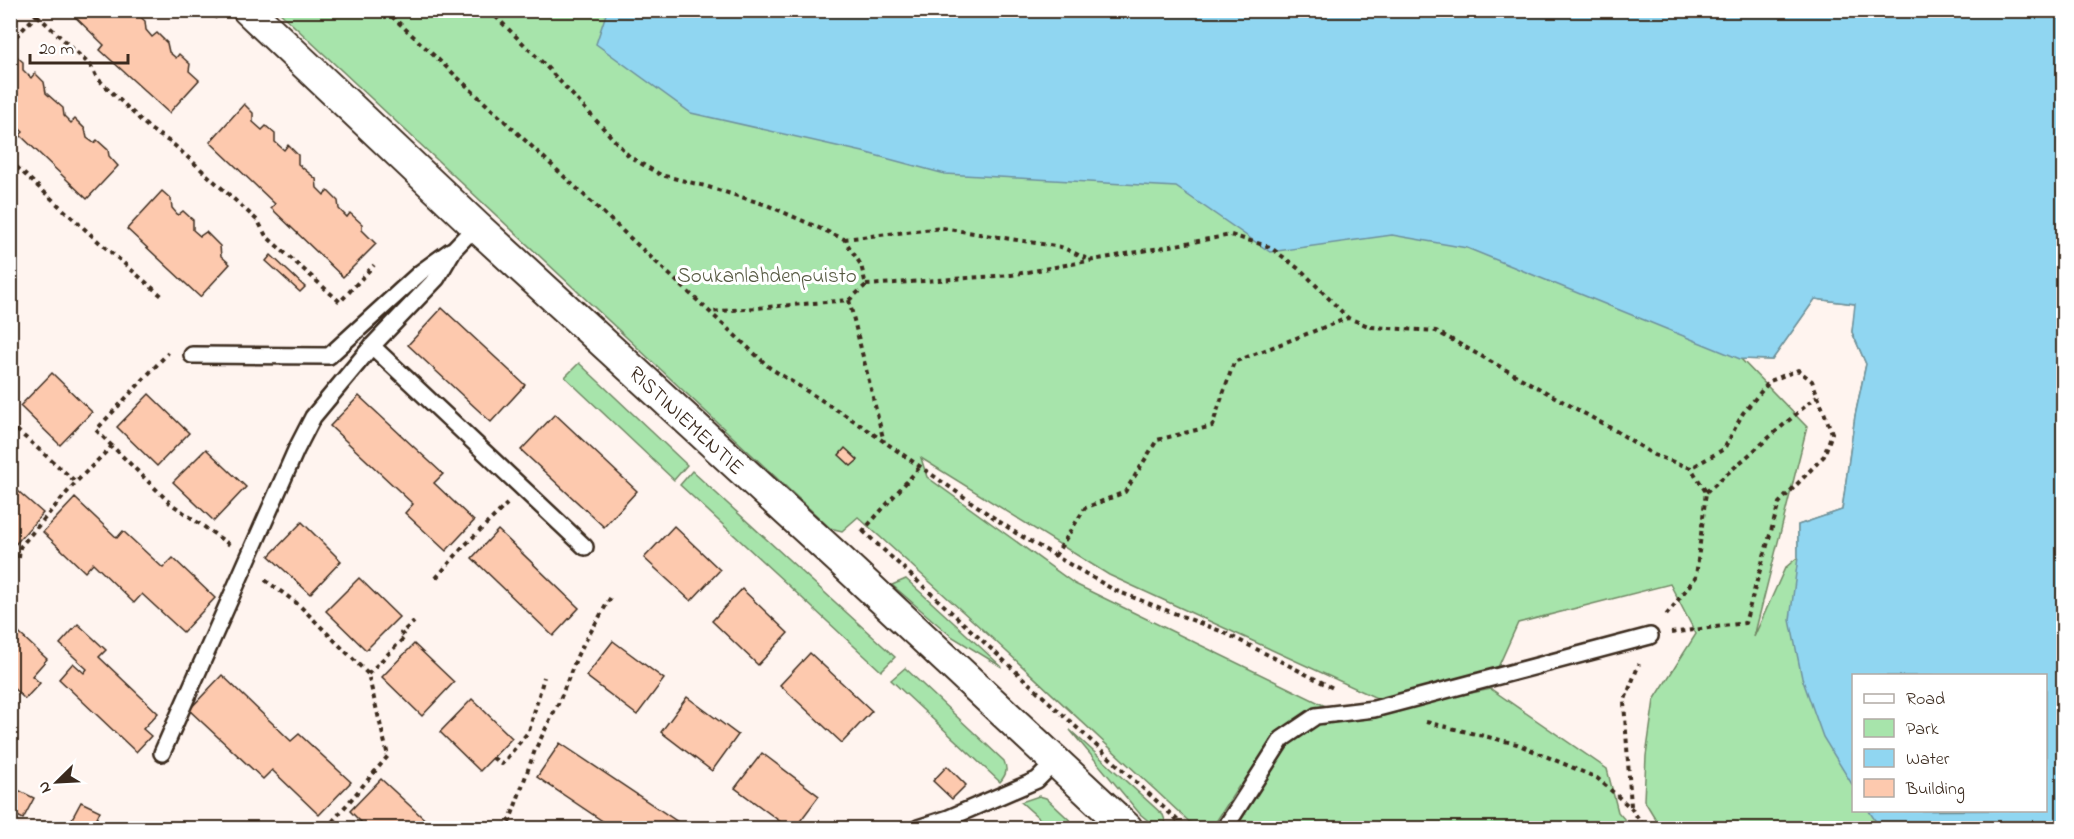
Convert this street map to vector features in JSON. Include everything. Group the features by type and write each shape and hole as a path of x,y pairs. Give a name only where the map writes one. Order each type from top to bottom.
{"street":[{"name":"RISTINIEMENTIE","path":"248,10 476,226 838,558 1127,828"}],"lane":[{"path":"192,355 329,356 421,272 454,249 476,226"},
{"path":"162,753 246,561 313,417 372,346 437,278 454,249"},
{"path":"372,346 585,548"},
{"path":"1226,828 1282,739 1316,716 1374,709 1650,636"},
{"path":"918,828 949,818 1037,780 1055,762"}],"path":[{"path":"30,10 91,66 97,78 150,129 173,144 250,213 258,221 266,236 340,302 374,265"},
{"path":"10,43 41,10"},
{"path":"386,10 770,368 850,418 919,468 1016,533 1114,590 1222,632 1374,709 1517,744 1597,778 1631,808 1645,828"},
{"path":"489,10 542,62 630,157 661,175 767,205 844,239 942,228 1061,247 1092,261"},
{"path":"10,161 99,242 164,297"},
{"path":"709,312 849,300 866,285 1011,275 1231,235 1270,247 1303,272 1348,318 1371,327 1436,332 1616,431 1654,455 1691,468 1706,492 1696,577 1650,636 1624,702 1631,808"},
{"path":"844,239 861,265 866,285"},
{"path":"849,300 884,442"},
{"path":"1055,556 1085,508 1125,492 1157,440 1212,426 1234,362 1348,318"},
{"path":"168,353 96,430 170,503 298,604 368,674 388,756 327,828"},
{"path":"1650,636 1745,622 1779,503 1824,456 1832,433 1812,381 1798,370 1770,381 1743,413 1724,449 1691,468"},
{"path":"1706,492 1817,396"},
{"path":"10,424 76,482"},
{"path":"19,558 20,547 76,482 112,446"},
{"path":"838,558 919,468"},
{"path":"436,578 464,546 490,522"},
{"path":"862,531 1186,828"},
{"path":"509,823 536,750 559,702 578,654 612,595"},
{"path":"368,674 405,637 401,633 414,622"},
{"path":"493,758 502,764 529,731 544,677"}],"green space":[{"name":"Soukanlahdenpuisto","path":"278,11 2063,11 1985,634 2063,678 2063,828 1661,828 1644,800 1646,756 1654,700 1696,634 1670,584 1518,623 1495,674 1383,701 1109,575 921,458 927,477 1075,584 1350,718 1491,689 1607,769 1618,812 1632,828 1236,828 1253,795 1239,786 1212,828 1196,828 858,517 842,531 830,528","holes":["1815,299 1856,304 1852,332 1866,364 1855,416 1842,510 1798,525 1798,557 1785,568 1754,637 1807,427 1741,359 1772,360"]},
{"path":"579,363 687,465 674,480 565,377"},
{"path":"692,471 895,657 881,671 680,485"},
{"path":"906,579 1002,667 951,636 892,585"},
{"path":"905,668 1004,761 1006,772 1000,782 891,680"},
{"path":"1070,730 1163,815 1166,823 1162,828 1157,828 1140,814"},
{"path":"1039,796 1046,798 1078,828 1050,828 1021,802"}],"water":[{"path":"607,11 2063,11 2063,828 1880,828 1870,812 2047,812 2047,674 1852,674 1852,784 1823,737 1802,678 1790,620 1798,557 1798,525 1842,510 1855,416 1866,364 1852,332 1855,304 1815,299 1772,360 1740,359 1467,248 1392,235 1270,252 1176,187 945,174 863,152 691,113 596,44"}],"building":[{"path":"68,10 133,10 145,21 146,30 152,37 157,33 167,43 169,52 176,58 179,54 190,64 189,71 199,80 169,113 100,50 104,45"},
{"path":"13,53 23,62 23,70 31,78 35,73 44,82 46,93 63,108 64,116 71,123 75,119 85,129 87,138 94,143 97,140 108,150 109,156 118,166 87,199 20,135 23,132 10,120 10,56"},
{"path":"244,104 253,113 253,122 262,130 266,126 275,134 275,142 284,150 288,145 298,155 298,164 316,179 317,188 324,195 328,191 338,201 339,209 347,217 350,213 362,224 362,230 376,244 343,277 271,208 275,204 210,142"},
{"path":"162,191 171,199 172,208 178,215 183,211 193,220 193,230 200,236 206,232 220,246 221,256 230,264 200,297 127,229"},
{"path":"271,255 305,287 300,292 266,261"},
{"path":"442,308 525,385 491,422 408,345"},
{"path":"52,373 92,412 60,445 20,406"},
{"path":"149,394 189,433 157,466 117,427"},
{"path":"359,396 443,474 434,483 474,521 446,551 405,513 413,504 330,426"},
{"path":"555,414 637,491 604,527 521,450"},
{"path":"845,448 858,460 851,466 839,455"},
{"path":"206,449 246,487 214,521 173,482"},
{"path":"10,484 43,513 12,548 10,547"},
{"path":"75,498 117,538 123,531 163,568 173,558 215,598 183,632 142,594 134,603 93,563 85,572 43,532"},
{"path":"302,522 341,561 310,594 269,556"},
{"path":"674,526 720,570 691,601 644,558"},
{"path":"498,530 579,608 553,636 472,558"},
{"path":"359,578 399,617 366,650 326,611"},
{"path":"742,589 788,633 758,665 712,621"},
{"path":"78,624 106,650 99,657 158,713 143,729 151,736 136,752 59,679 73,663 84,673 87,669 60,644"},
{"path":"10,625 47,659 32,676 40,683 25,699 10,685"},
{"path":"613,641 664,679 637,715 586,676"},
{"path":"414,644 454,682 422,716 382,677"},
{"path":"810,653 872,711 842,743 780,685"},
{"path":"222,675 291,741 299,734 351,782 319,815 272,770 263,779 189,710"},
{"path":"687,697 738,735 712,771 661,732"},
{"path":"472,699 512,738 480,771 440,732"},
{"path":"560,743 687,828 613,828 537,777"},
{"path":"762,753 819,796 795,828 789,828 735,788"},
{"path":"947,766 966,785 952,799 933,781"},
{"path":"381,779 434,828 368,828 362,823 350,811"},
{"path":"10,786 34,798 23,819 14,814 10,821"},
{"path":"81,802 100,811 92,828 67,828"}]}
